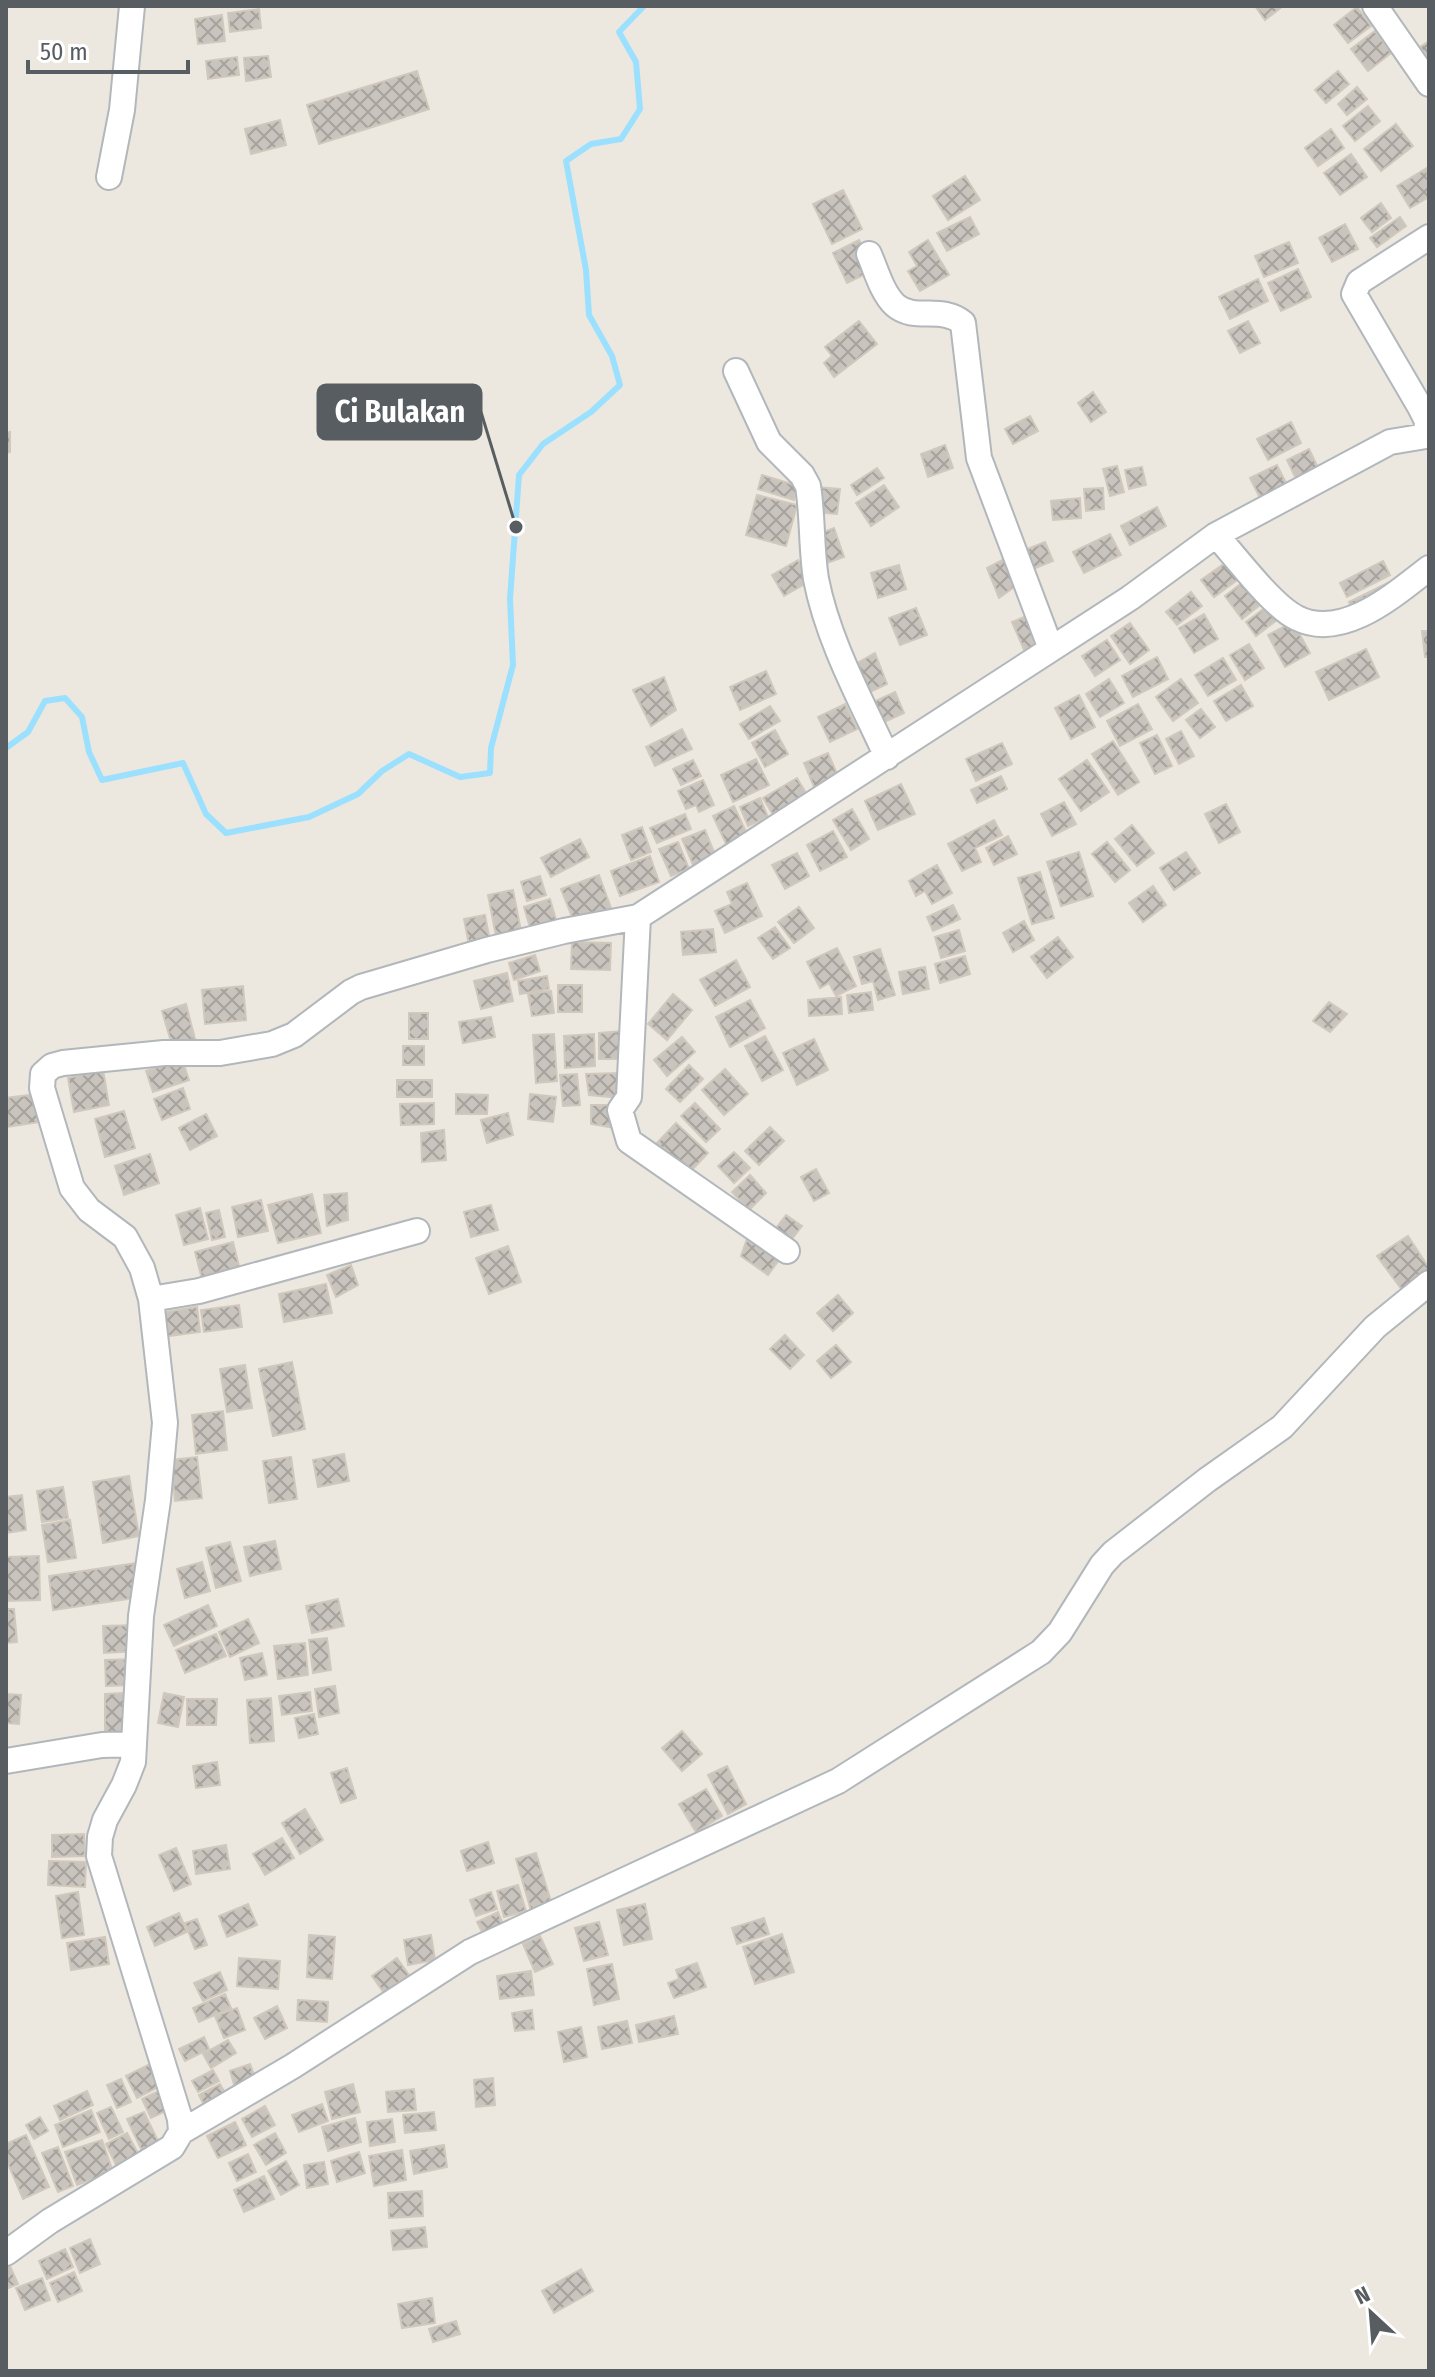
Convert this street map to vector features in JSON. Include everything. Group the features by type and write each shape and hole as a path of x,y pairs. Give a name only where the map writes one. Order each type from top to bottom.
{"street":[{"path":"109,177 122,110 132,6"},
{"path":"1375,6 1429,84"},
{"path":"181,2132 180,2119 99,1856 105,1820 133,1762 141,1616 158,1500 165,1423 151,1299 142,1268 125,1237 89,1210 72,1188 42,1088 43,1074 52,1066 106,1057 220,1053 272,1044 294,1035 361,987 487,950 638,917 1130,598 1216,535 1386,447 1390,442 1426,436 1427,421 1420,407 1354,294 1359,282 1367,275 1429,237"},
{"path":"869,254 889,297 900,309 948,313 963,323 979,458 1051,649"},
{"path":"736,371 769,442 802,475 808,486 817,580 825,612 887,757"},
{"path":"1216,535 1283,608 1297,618 1315,624 1337,622 1361,614 1385,601 1429,568"},
{"path":"638,917 629,1097 620,1110 629,1141 787,1251"},
{"path":"151,1299 199,1291 417,1231"},
{"path":"6,2253 50,2221 172,2147 181,2132 293,2066 470,1952 838,1781 1041,1652 1060,1632 1102,1565 1113,1553 1282,1427 1375,1327 1429,1283"},
{"path":"6,1761 102,1745 134,1744"}],"building":[{"path":"1255,6 1283,6 1265,20"},
{"path":"1357,7 1371,26 1348,43 1334,25"},
{"path":"259,9 261,28 230,32 228,13"},
{"path":"222,15 225,41 198,44 195,19"},
{"path":"1375,31 1391,53 1368,71 1351,49"},
{"path":"1429,41 1429,60 1420,47"},
{"path":"268,56 271,77 246,81 244,58"},
{"path":"237,57 239,75 208,79 206,61"},
{"path":"417,71 429,109 319,144 307,105"},
{"path":"1338,71 1349,84 1326,103 1315,90"},
{"path":"1357,87 1367,99 1347,115 1338,104"},
{"path":"1368,106 1380,121 1355,141 1343,126"},
{"path":"280,120 286,145 251,154 245,129"},
{"path":"1396,124 1413,146 1381,171 1364,149"},
{"path":"1331,129 1344,148 1318,166 1305,148"},
{"path":"1351,154 1367,177 1340,195 1324,173"},
{"path":"1427,168 1429,197 1410,208 1397,186"},
{"path":"965,176 980,200 948,220 933,196"},
{"path":"843,190 862,229 832,244 813,204"},
{"path":"1381,203 1391,218 1372,232 1361,218"},
{"path":"970,217 979,234 947,251 937,233"},
{"path":"1400,217 1406,226 1377,247 1370,238"},
{"path":"1345,224 1358,249 1332,262 1319,238"},
{"path":"859,240 874,270 847,283 833,253"},
{"path":"928,240 949,275 920,291 908,271 917,266 909,252"},
{"path":"1289,242 1298,263 1264,277 1255,256"},
{"path":"1298,269 1311,297 1281,311 1268,283"},
{"path":"1258,279 1268,301 1230,319 1219,297"},
{"path":"859,321 877,344 834,377 824,363 832,356 825,347"},
{"path":"1248,321 1260,343 1240,353 1228,331"},
{"path":"1093,392 1106,412 1091,422 1078,403"},
{"path":"1030,416 1038,431 1013,444 1005,429"},
{"path":"1291,422 1301,443 1268,460 1257,439"},
{"path":"10,432 10,452 6,453 6,433"},
{"path":"945,445 953,468 928,477 921,454"},
{"path":"1309,449 1320,472 1298,483 1287,460"},
{"path":"1277,465 1289,489 1262,502 1250,478"},
{"path":"1117,466 1124,492 1110,496 1103,469"},
{"path":"1142,467 1146,485 1129,489 1125,470"},
{"path":"877,468 884,478 857,495 851,485"},
{"path":"762,475 798,486 794,500 758,489"},
{"path":"884,485 899,507 871,526 856,503"},
{"path":"816,487 840,489 837,514 814,512"},
{"path":"1103,488 1104,509 1086,511 1084,489"},
{"path":"757,495 797,505 786,546 746,535"},
{"path":"1080,498 1081,518 1053,520 1051,501"},
{"path":"1157,507 1166,526 1130,545 1121,526"},
{"path":"834,528 844,557 827,563 816,535"},
{"path":"1110,534 1121,555 1084,573 1073,552"},
{"path":"1045,542 1053,561 1028,571 1020,552"},
{"path":"1004,559 1017,585 999,598 987,568"},
{"path":"798,560 810,581 784,596 772,575"},
{"path":"1228,561 1240,578 1214,597 1201,580"},
{"path":"1383,561 1390,575 1347,597 1340,583"},
{"path":"899,565 906,589 878,598 871,573"},
{"path":"1247,579 1265,601 1242,619 1225,596"},
{"path":"1394,580 1353,611 1349,602"},
{"path":"1191,592 1202,606 1177,625 1166,612"},
{"path":"1270,604 1281,617 1256,636 1246,622"},
{"path":"916,608 927,635 900,645 889,618"},
{"path":"1204,614 1218,639 1194,653 1179,628"},
{"path":"1029,615 1042,644 1025,652 1012,622"},
{"path":"1293,622 1310,653 1285,667 1268,635"},
{"path":"1130,623 1149,650 1130,664 1111,636"},
{"path":"1422,631 1429,631 1429,657 1425,657"},
{"path":"1107,640 1120,660 1095,676 1082,656"},
{"path":"1249,644 1264,668 1245,680 1230,655"},
{"path":"1366,649 1379,677 1329,700 1316,672"},
{"path":"875,653 887,684 866,694 854,665"},
{"path":"1157,657 1168,679 1133,697 1122,676"},
{"path":"1223,658 1236,680 1208,696 1195,675"},
{"path":"766,671 776,694 740,710 730,687"},
{"path":"664,677 676,710 651,726 633,690"},
{"path":"1109,679 1124,703 1100,717 1086,694"},
{"path":"1181,679 1198,703 1173,721 1156,697"},
{"path":"1241,685 1253,706 1226,721 1214,701"},
{"path":"895,692 904,713 880,724 871,703"},
{"path":"1079,695 1095,727 1071,739 1055,708"},
{"path":"845,704 857,729 830,742 818,717"},
{"path":"1138,704 1152,729 1120,746 1107,721"},
{"path":"770,706 780,721 749,739 740,724"},
{"path":"1201,709 1215,727 1200,738 1186,720"},
{"path":"682,729 692,749 655,766 646,747"},
{"path":"775,730 788,754 765,767 752,743"},
{"path":"1181,731 1194,756 1179,764 1166,739"},
{"path":"1157,735 1172,766 1155,774 1140,743"},
{"path":"1113,741 1139,782 1118,795 1092,754"},
{"path":"1002,743 1012,764 976,781 966,759"},
{"path":"828,753 838,776 814,787 804,763"},
{"path":"756,759 769,785 733,802 721,775"},
{"path":"693,760 701,776 681,785 673,769"},
{"path":"1087,760 1109,792 1081,811 1059,779"},
{"path":"1001,776 1007,789 977,803 971,790"},
{"path":"797,778 810,800 776,820 763,798"},
{"path":"703,780 714,805 699,812 696,805 686,809 678,791"},
{"path":"901,784 915,814 878,830 865,801"},
{"path":"760,798 768,817 748,826 740,807"},
{"path":"1064,802 1076,824 1052,836 1041,814"},
{"path":"1226,804 1240,832 1219,843 1205,814"},
{"path":"734,806 748,836 727,846 713,816"},
{"path":"852,809 869,839 851,850 833,820"},
{"path":"685,814 691,829 657,843 650,828"},
{"path":"994,820 1002,835 975,848 981,862 962,871 948,844"},
{"path":"1132,825 1154,853 1137,866 1115,839"},
{"path":"642,827 651,852 631,860 622,835"},
{"path":"705,830 716,857 694,867 682,839"},
{"path":"833,831 847,857 820,871 807,845"},
{"path":"1008,836 1017,854 994,865 986,848"},
{"path":"580,839 589,857 551,877 541,858"},
{"path":"678,842 689,869 671,876 659,849"},
{"path":"1107,842 1130,870 1115,882 1092,854"},
{"path":"1079,852 1093,896 1061,906 1047,862"},
{"path":"1186,852 1200,873 1174,890 1160,868"},
{"path":"797,853 809,876 785,889 772,865"},
{"path":"650,856 659,882 620,896 611,871"},
{"path":"937,865 952,893 932,904 925,891 916,896 909,881"},
{"path":"1040,872 1054,918 1032,924 1018,878"},
{"path":"599,875 611,908 574,922 561,889"},
{"path":"540,876 546,895 527,901 521,882"},
{"path":"747,883 762,916 725,933 715,911 732,904 727,892"},
{"path":"1153,886 1166,905 1143,922 1129,903"},
{"path":"513,890 521,931 496,936 488,895"},
{"path":"550,899 557,923 531,931 524,907"},
{"path":"953,905 960,919 933,931 927,917"},
{"path":"799,907 814,928 794,943 778,922"},
{"path":"485,915 490,941 469,945 464,919"},
{"path":"1024,921 1034,940 1013,952 1003,933"},
{"path":"775,927 790,948 773,959 758,938"},
{"path":"713,929 716,952 683,955 681,932"},
{"path":"959,930 965,951 941,958 935,937"},
{"path":"1058,937 1073,957 1047,978 1031,957"},
{"path":"572,942 611,943 610,970 571,969"},
{"path":"837,948 856,986 836,996 829,983 820,988 807,962"},
{"path":"880,949 895,995 878,1000 873,981 862,984 854,957"},
{"path":"535,955 540,971 514,980 509,963"},
{"path":"965,956 970,974 940,983 935,964"},
{"path":"736,960 750,987 715,1006 700,980"},
{"path":"925,967 929,989 903,994 899,972"},
{"path":"507,973 513,1001 481,1009 474,981"},
{"path":"547,976 549,989 520,994 518,981"},
{"path":"558,985 582,985 582,1012 558,1012"},
{"path":"243,986 246,1020 205,1024 202,990"},
{"path":"551,991 554,1013 532,1016 528,994"},
{"path":"871,992 873,1010 849,1013 847,995"},
{"path":"673,994 692,1010 667,1040 648,1024"},
{"path":"841,997 842,1014 809,1016 808,1000"},
{"path":"750,1000 765,1028 730,1047 716,1017"},
{"path":"1329,1002 1347,1014 1330,1032 1313,1021"},
{"path":"186,1004 195,1039 172,1045 162,1011"},
{"path":"409,1013 428,1013 428,1039 409,1039"},
{"path":"491,1017 495,1037 463,1043 459,1022"},
{"path":"622,1031 624,1059 599,1059 599,1033"},
{"path":"554,1034 557,1081 536,1083 533,1035"},
{"path":"594,1034 595,1066 565,1068 564,1036"},
{"path":"765,1036 783,1070 762,1081 745,1046"},
{"path":"682,1037 695,1052 667,1076 654,1060"},
{"path":"814,1039 828,1070 797,1085 783,1053"},
{"path":"403,1046 424,1046 424,1065 403,1065"},
{"path":"182,1059 189,1080 153,1092 146,1071"},
{"path":"689,1065 703,1079 680,1102 666,1089"},
{"path":"725,1069 748,1094 724,1115 702,1090"},
{"path":"103,1070 109,1105 74,1112 68,1078"},
{"path":"620,1073 620,1098 589,1095 586,1074"},
{"path":"577,1074 580,1105 563,1106 560,1075"},
{"path":"397,1080 432,1080 432,1097 397,1097"},
{"path":"183,1088 190,1109 162,1120 154,1099"},
{"path":"36,1094 40,1122 6,1127 6,1098"},
{"path":"456,1094 488,1095 487,1114 456,1114"},
{"path":"530,1094 556,1097 553,1122 528,1119"},
{"path":"434,1103 434,1124 401,1125 400,1104"},
{"path":"695,1103 720,1129 706,1142 681,1116"},
{"path":"591,1105 615,1105 615,1128 591,1124"},
{"path":"124,1111 135,1148 105,1157 95,1119"},
{"path":"508,1113 513,1135 487,1143 481,1120"},
{"path":"206,1114 217,1136 190,1150 179,1128"},
{"path":"676,1123 708,1153 689,1173 657,1143"},
{"path":"770,1127 784,1141 759,1165 745,1151"},
{"path":"444,1130 446,1160 422,1162 421,1133"},
{"path":"734,1152 750,1168 734,1183 718,1166"},
{"path":"150,1154 159,1183 124,1195 115,1166"},
{"path":"816,1169 829,1193 814,1201 801,1177"},
{"path":"750,1175 766,1193 749,1210 732,1192"},
{"path":"347,1193 348,1220 327,1226 324,1195"},
{"path":"312,1194 321,1233 278,1243 268,1205"},
{"path":"261,1200 268,1231 238,1237 232,1207"},
{"path":"491,1205 498,1230 471,1237 464,1212"},
{"path":"200,1208 208,1239 184,1245 176,1215"},
{"path":"219,1210 225,1237 212,1240 206,1213"},
{"path":"786,1215 802,1226 788,1244 773,1232"},
{"path":"748,1236 782,1256 768,1275 741,1256"},
{"path":"1408,1236 1429,1268 1429,1273 1402,1290 1377,1256"},
{"path":"233,1242 241,1274 203,1283 195,1252"},
{"path":"508,1246 521,1282 489,1294 476,1258"},
{"path":"351,1265 358,1285 336,1297 327,1275"},
{"path":"326,1284 332,1313 284,1322 279,1294"},
{"path":"838,1295 853,1313 833,1331 817,1313"},
{"path":"239,1305 242,1327 204,1332 201,1310"},
{"path":"197,1307 200,1332 163,1337 159,1313"},
{"path":"785,1335 804,1355 790,1369 770,1349"},
{"path":"836,1345 851,1362 831,1378 817,1361"},
{"path":"292,1362 305,1429 273,1436 259,1369"},
{"path":"245,1365 252,1408 227,1412 220,1369"},
{"path":"223,1411 227,1450 196,1454 192,1415"},
{"path":"344,1454 349,1481 318,1487 313,1460"},
{"path":"197,1457 202,1498 175,1501 171,1460"},
{"path":"291,1457 297,1499 269,1503 263,1461"},
{"path":"129,1476 139,1536 103,1543 93,1482"},
{"path":"63,1487 68,1518 42,1522 37,1491"},
{"path":"22,1495 26,1530 6,1533 6,1497"},
{"path":"70,1520 76,1558 48,1562 42,1525"},
{"path":"275,1541 281,1569 250,1576 244,1547"},
{"path":"230,1542 241,1581 216,1588 206,1548"},
{"path":"39,1556 40,1600 6,1601 6,1557"},
{"path":"202,1562 210,1591 185,1598 177,1569"},
{"path":"137,1563 142,1597 53,1610 49,1576"},
{"path":"338,1599 344,1626 312,1633 306,1606"},
{"path":"208,1605 217,1626 174,1646 164,1625"},
{"path":"6,1609 14,1609 17,1642 6,1643"},
{"path":"248,1619 259,1643 230,1657 219,1632"},
{"path":"136,1625 137,1651 104,1653 103,1626"},
{"path":"216,1634 226,1656 185,1673 176,1650"},
{"path":"327,1638 331,1670 313,1673 309,1640"},
{"path":"305,1643 308,1675 278,1679 274,1646"},
{"path":"262,1653 267,1675 245,1680 240,1658"},
{"path":"134,1659 135,1685 106,1686 105,1660"},
{"path":"335,1686 339,1713 319,1717 315,1689"},
{"path":"310,1692 312,1711 282,1715 279,1696"},
{"path":"124,1693 124,1734 105,1734 105,1694"},
{"path":"164,1693 184,1697 178,1727 158,1723"},
{"path":"6,1694 21,1695 19,1724 6,1723"},
{"path":"271,1698 274,1741 250,1743 247,1700"},
{"path":"187,1699 217,1699 216,1725 187,1725"},
{"path":"314,1714 318,1734 299,1738 295,1718"},
{"path":"682,1731 702,1754 682,1771 662,1748"},
{"path":"217,1762 220,1785 196,1788 193,1766"},
{"path":"727,1766 746,1804 728,1814 708,1775"},
{"path":"347,1768 356,1798 341,1803 331,1773"},
{"path":"706,1789 722,1816 696,1832 679,1804"},
{"path":"305,1809 323,1840 300,1854 282,1823"},
{"path":"84,1834 85,1856 52,1857 52,1835"},
{"path":"282,1838 294,1858 265,1875 253,1854"},
{"path":"488,1842 494,1863 467,1871 461,1851"},
{"path":"226,1845 230,1869 196,1874 193,1851"},
{"path":"176,1848 191,1884 174,1891 159,1855"},
{"path":"536,1853 553,1908 532,1914 516,1859"},
{"path":"49,1861 86,1862 85,1887 48,1885"},
{"path":"518,1885 526,1911 504,1917 497,1891"},
{"path":"78,1892 84,1935 62,1938 56,1896"},
{"path":"491,1892 497,1909 476,1916 470,1900"},
{"path":"248,1904 257,1925 227,1937 219,1916"},
{"path":"645,1904 652,1939 624,1945 617,1910"},
{"path":"498,1912 505,1929 485,1938 477,1922"},
{"path":"179,1913 187,1932 155,1946 147,1927"},
{"path":"764,1918 769,1934 737,1944 732,1928"},
{"path":"197,1919 207,1945 195,1949 185,1923"},
{"path":"599,1922 608,1955 584,1961 575,1928"},
{"path":"782,1934 794,1972 755,1984 743,1947"},
{"path":"309,1935 335,1937 332,1979 307,1977"},
{"path":"431,1935 435,1960 408,1965 404,1940"},
{"path":"540,1936 553,1964 535,1972 523,1944"},
{"path":"105,1937 109,1964 71,1970 67,1943"},
{"path":"239,1958 280,1961 278,1989 237,1986"},
{"path":"397,1958 409,1975 384,1993 372,1976"},
{"path":"697,1963 706,1987 674,1998 668,1983 679,1979 676,1970"},
{"path":"612,1964 619,1999 594,2005 587,1969"},
{"path":"531,1971 534,1995 500,1999 497,1976"},
{"path":"220,1972 227,1990 203,2001 194,1983"},
{"path":"225,1994 231,2008 199,2022 193,2008"},
{"path":"298,2000 328,2002 327,2022 297,2020"},
{"path":"277,2006 287,2028 265,2039 254,2018"},
{"path":"237,2008 245,2030 224,2038 215,2016"},
{"path":"532,2010 534,2029 515,2031 512,2013"},
{"path":"674,2016 678,2034 639,2042 636,2025"},
{"path":"627,2021 632,2043 602,2049 598,2027"},
{"path":"581,2027 587,2057 564,2062 558,2032"},
{"path":"204,2037 209,2049 185,2061 179,2049"},
{"path":"228,2040 236,2053 211,2068 203,2054"},
{"path":"154,2062 164,2084 137,2098 126,2076"},
{"path":"250,2064 257,2083 236,2091 230,2071"},
{"path":"213,2070 219,2081 198,2092 192,2081"},
{"path":"493,2078 495,2105 476,2107 474,2080"},
{"path":"121,2079 131,2102 117,2108 107,2085"},
{"path":"220,2084 227,2097 206,2109 199,2095"},
{"path":"353,2084 360,2112 332,2119 325,2092"},
{"path":"163,2089 172,2108 151,2118 142,2099"},
{"path":"414,2089 416,2110 388,2112 386,2092"},
{"path":"87,2091 93,2105 60,2120 54,2106"},
{"path":"322,2104 328,2121 299,2132 292,2115"},
{"path":"265,2106 275,2125 252,2137 242,2119"},
{"path":"111,2107 123,2132 109,2139 97,2113"},
{"path":"91,2110 100,2132 63,2147 55,2125"},
{"path":"144,2112 159,2143 142,2151 127,2119"},
{"path":"434,2112 436,2130 405,2133 403,2115"},
{"path":"40,2117 48,2131 34,2139 26,2125"},
{"path":"355,2118 361,2142 328,2151 322,2127"},
{"path":"392,2119 395,2142 370,2146 367,2122"},
{"path":"235,2122 246,2145 218,2158 207,2136"},
{"path":"127,2133 140,2157 118,2169 106,2144"},
{"path":"275,2133 286,2153 266,2165 254,2145"},
{"path":"26,2135 49,2187 23,2199 6,2159 6,2144"},
{"path":"102,2140 113,2172 77,2185 65,2152"},
{"path":"444,2145 447,2167 414,2174 410,2151"},
{"path":"58,2147 73,2186 58,2192 42,2153"},
{"path":"402,2150 406,2180 374,2186 369,2156"},
{"path":"359,2152 365,2173 337,2182 331,2161"},
{"path":"248,2154 256,2172 237,2181 229,2163"},
{"path":"286,2161 299,2185 281,2195 268,2171"},
{"path":"324,2162 328,2184 307,2188 304,2165"},
{"path":"264,2176 274,2199 244,2212 234,2190"},
{"path":"422,2191 423,2216 389,2218 388,2193"},
{"path":"425,2227 427,2247 393,2250 391,2231"},
{"path":"90,2239 100,2264 80,2273 70,2248"},
{"path":"65,2249 73,2267 47,2279 39,2261"},
{"path":"9,2264 18,2284 6,2289 6,2265"},
{"path":"581,2269 593,2291 554,2313 542,2291"},
{"path":"74,2272 82,2291 58,2302 50,2283"},
{"path":"42,2278 50,2300 25,2310 16,2288"},
{"path":"432,2298 435,2323 402,2328 398,2304"},
{"path":"456,2321 460,2334 433,2342 429,2329"}],"waterway":[{"path":"6,748 28,732 45,701 65,698 82,717 89,752 102,780 183,763 206,814 226,833 309,817 358,794 382,771 409,754 460,777 490,773 491,748 513,665 510,599 519,475 543,444 591,412 620,385 612,356 589,315 586,270 566,161 591,144 621,139 640,109 636,62 619,32 644,6"}],"place":[{"name":"Ci Bulakan","path":"516,527"}]}
